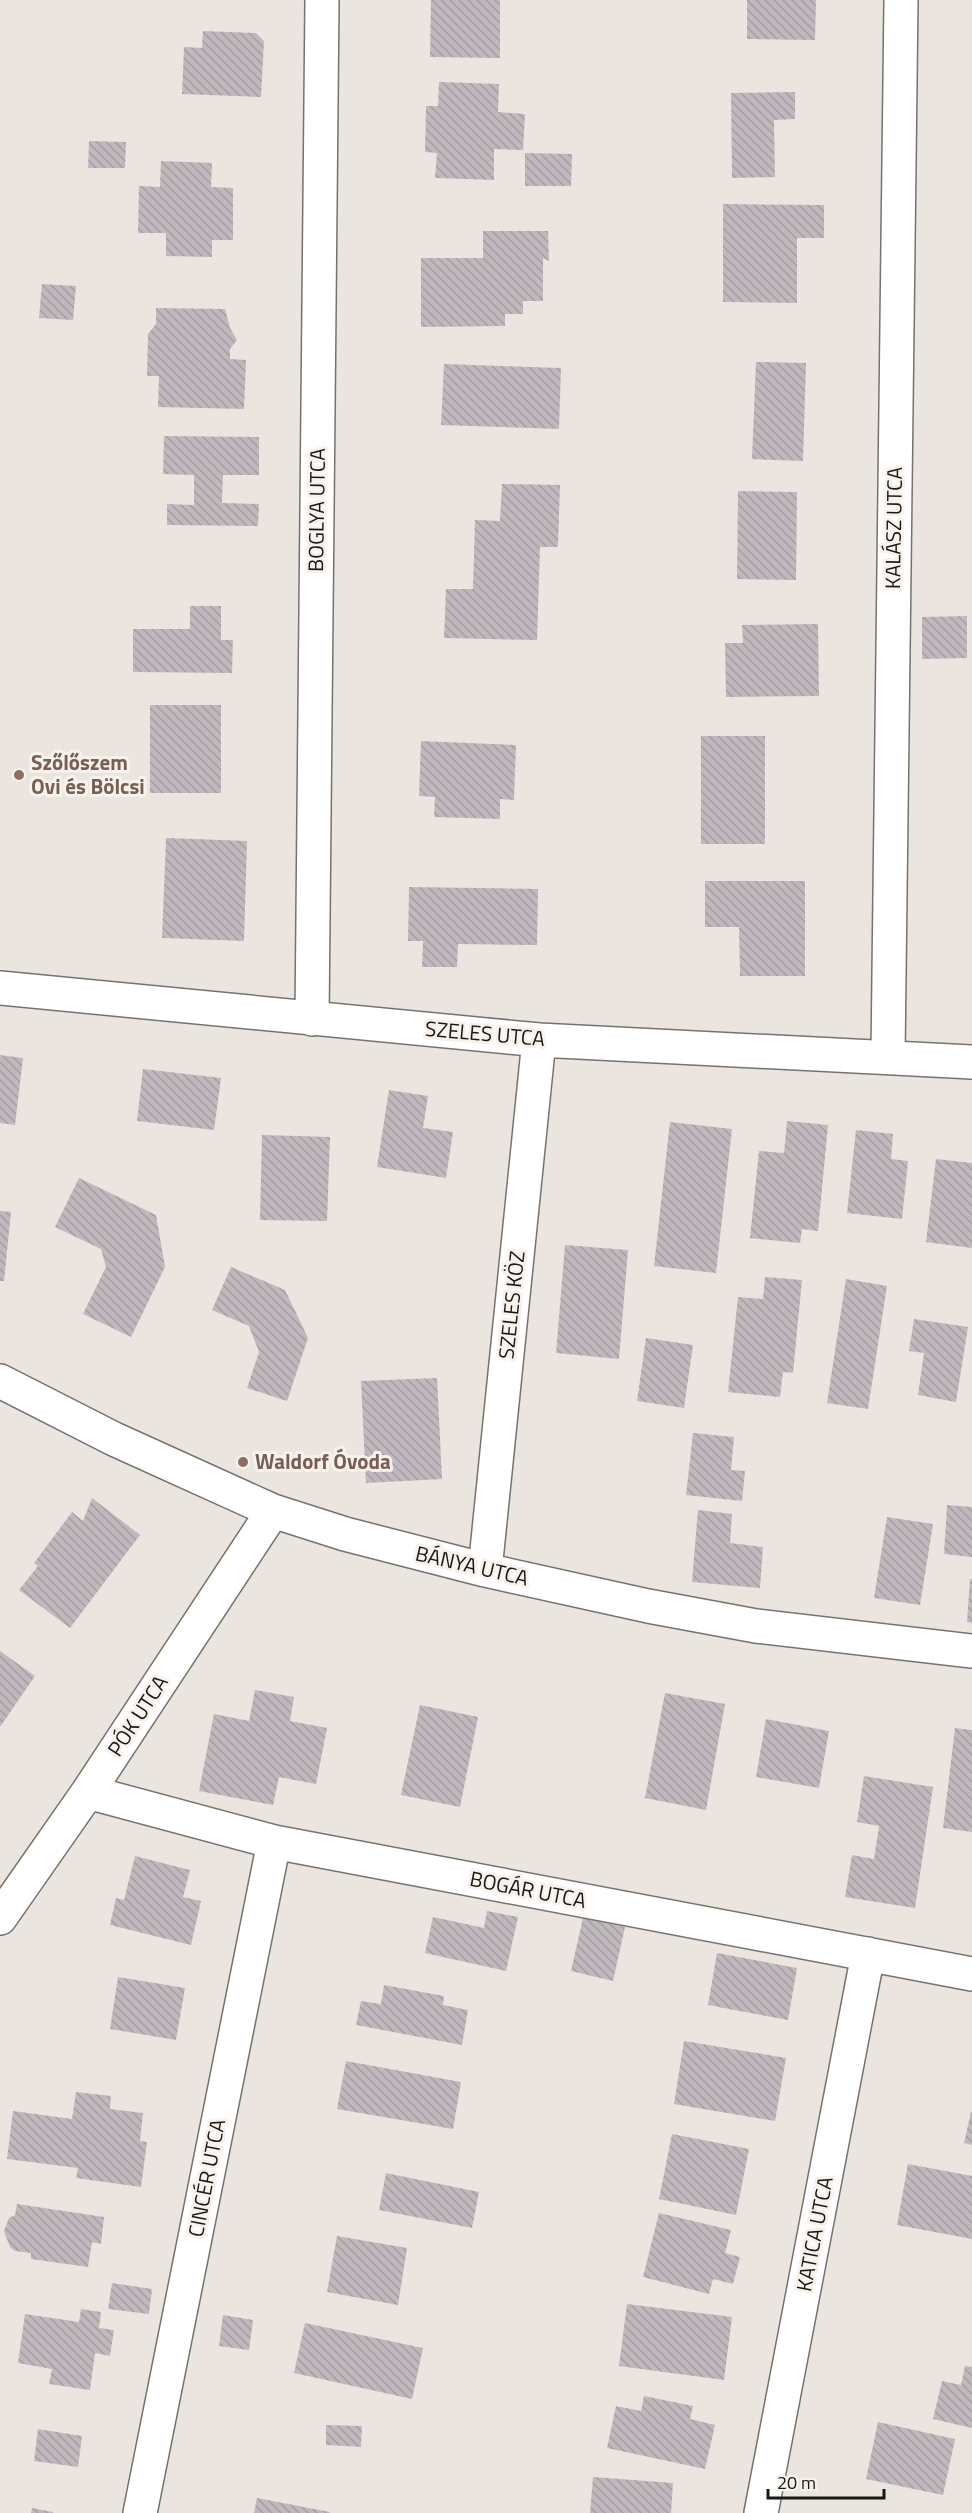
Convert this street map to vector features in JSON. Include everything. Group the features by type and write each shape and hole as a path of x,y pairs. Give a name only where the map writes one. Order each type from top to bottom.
{"street":[{"name":"BOGLYA UTCA","path":"312,1019 322,0"},
{"name":"KALÁSZ UTCA","path":"888,1056 901,0"},
{"name":"SZELES UTCA","path":"0,988 539,1040 972,1062"},
{"name":"SZELES KÖZ","path":"485,1570 539,1040"},
{"name":"BÁNYA UTCA","path":"0,1381 114,1439 273,1511 345,1534 485,1570 648,1606 756,1626 972,1651"},
{"name":"PÓK UTCA","path":"0,1918 88,1792 273,1511"},
{"name":"BOGÁR UTCA","path":"88,1792 274,1842 972,1974"},
{"name":"CINCÉR UTCA","path":"140,2513 274,1842"},
{"name":"KATICA UTCA","path":"761,2513 868,1954"}],"building":[{"path":"431,0 500,0 500,58 430,57"},
{"path":"747,0 816,0 815,40 747,39"},
{"path":"203,31 256,33 264,41 261,97 182,94 184,47 202,48"},
{"path":"439,82 499,84 498,112 525,114 523,150 494,149 494,180 435,178 437,153 425,152 426,106 438,106"},
{"path":"795,92 795,119 774,120 775,177 732,178 731,93"},
{"path":"89,141 126,142 125,168 88,168"},
{"path":"525,153 572,154 571,186 525,186"},
{"path":"161,161 212,163 211,187 233,188 233,240 212,240 212,257 166,256 166,233 138,233 139,186 160,187"},
{"path":"723,204 824,205 824,238 797,238 797,303 723,302"},
{"path":"483,231 548,231 549,261 543,258 543,301 523,301 523,314 505,314 505,326 421,327 421,258 483,258"},
{"path":"42,284 76,286 73,320 39,318"},
{"path":"156,308 225,309 230,328 237,340 230,349 230,359 246,360 244,409 158,407 159,376 147,376 148,334 156,324"},
{"path":"756,362 806,363 803,461 752,459"},
{"path":"444,364 561,368 559,429 441,425"},
{"path":"164,436 259,437 259,475 223,475 222,503 259,504 258,526 167,525 167,504 194,505 194,475 163,474"},
{"path":"502,484 560,485 558,547 540,547 537,640 444,638 446,589 473,589 475,520 500,521"},
{"path":"738,491 797,492 796,580 737,579"},
{"path":"190,606 221,606 221,640 233,640 232,673 133,672 133,629 190,629"},
{"path":"967,616 967,658 922,659 922,617"},
{"path":"818,624 819,696 726,697 725,643 743,643 742,625"},
{"path":"150,705 221,705 221,793 150,793"},
{"path":"701,736 765,736 765,844 701,844"},
{"path":"421,741 516,745 514,800 500,799 500,819 434,817 435,797 419,796"},
{"path":"166,838 247,841 244,941 162,938"},
{"path":"705,881 805,881 805,976 740,976 739,927 705,927"},
{"path":"409,887 538,889 537,945 458,944 457,967 422,967 423,941 408,941"},
{"path":"0,1055 23,1058 15,1125 0,1123"},
{"path":"143,1069 221,1078 214,1130 137,1121"},
{"path":"389,1090 428,1096 423,1128 453,1132 446,1178 377,1167"},
{"path":"787,1121 828,1125 818,1231 802,1229 800,1243 750,1238 759,1151 784,1153"},
{"path":"670,1122 732,1129 716,1273 654,1266"},
{"path":"856,1130 893,1134 891,1159 908,1161 902,1219 847,1213"},
{"path":"262,1135 330,1137 327,1221 260,1220"},
{"path":"936,1159 972,1163 972,1248 926,1242"},
{"path":"79,1178 156,1215 165,1267 131,1337 83,1314 106,1267 101,1249 55,1227"},
{"path":"0,1211 11,1212 4,1281 0,1281"},
{"path":"565,1245 628,1250 619,1359 556,1353"},
{"path":"231,1267 285,1290 308,1338 287,1401 247,1388 259,1352 249,1326 212,1310"},
{"path":"765,1277 802,1280 793,1373 783,1372 780,1397 728,1392 738,1297 763,1299"},
{"path":"846,1279 887,1286 868,1409 827,1403"},
{"path":"914,1319 968,1327 956,1402 918,1395 924,1353 909,1351"},
{"path":"646,1338 693,1345 684,1408 637,1401"},
{"path":"437,1378 442,1479 366,1483 361,1381"},
{"path":"693,1433 734,1437 731,1470 745,1471 742,1501 686,1495"},
{"path":"92,1498 140,1535 70,1628 19,1590 38,1566 34,1563 72,1512 83,1521"},
{"path":"947,1505 972,1507 972,1557 944,1554"},
{"path":"698,1510 732,1514 730,1543 763,1547 760,1588 692,1582"},
{"path":"887,1517 933,1524 920,1605 874,1598"},
{"path":"970,1579 972,1579 972,1623 967,1622"},
{"path":"0,1651 35,1676 0,1727"},
{"path":"255,1690 294,1697 290,1721 327,1728 316,1784 279,1777 273,1805 199,1791 214,1714 249,1721"},
{"path":"665,1693 725,1704 706,1810 645,1798"},
{"path":"420,1705 478,1717 460,1807 401,1795"},
{"path":"766,1719 829,1731 819,1788 756,1777"},
{"path":"955,1728 972,1730 972,1832 943,1828"},
{"path":"864,1776 933,1787 915,1908 845,1897 852,1855 874,1859 879,1826 857,1822"},
{"path":"135,1856 190,1870 183,1897 201,1901 191,1945 110,1925 116,1898 124,1900"},
{"path":"487,1911 518,1917 506,1971 425,1953 433,1917 484,1928"},
{"path":"583,1918 625,1927 613,1981 571,1971"},
{"path":"717,1953 797,1968 788,2020 708,2005"},
{"path":"118,1977 185,1988 176,2040 110,2029"},
{"path":"384,1985 444,1996 443,2005 468,2010 462,2045 356,2025 361,2001 381,2004"},
{"path":"684,2041 786,2058 775,2121 674,2104"},
{"path":"346,2061 461,2082 453,2129 337,2109"},
{"path":"76,2092 111,2096 110,2109 143,2113 140,2141 147,2142 141,2187 76,2178 78,2168 7,2159 13,2111 72,2119"},
{"path":"972,2112 972,2145 964,2143"},
{"path":"672,2134 749,2149 736,2215 659,2199"},
{"path":"908,2164 972,2176 972,2239 897,2225"},
{"path":"386,2173 479,2192 472,2228 379,2210"},
{"path":"17,2204 104,2217 101,2244 92,2242 88,2267 31,2259 31,2253 15,2251 10,2247 4,2231 9,2218 15,2215"},
{"path":"659,2213 731,2230 725,2253 740,2257 733,2284 713,2279 709,2294 643,2277"},
{"path":"337,2236 407,2248 398,2305 327,2292"},
{"path":"112,2283 152,2289 149,2314 108,2309"},
{"path":"627,2304 732,2317 724,2380 619,2366"},
{"path":"81,2309 101,2312 99,2328 114,2330 110,2356 95,2353 90,2390 49,2384 52,2369 18,2363 25,2314 79,2322"},
{"path":"223,2315 253,2320 249,2350 219,2346"},
{"path":"305,2323 423,2348 412,2399 294,2373"},
{"path":"965,2366 972,2367 972,2428 933,2419 942,2381 961,2385"},
{"path":"644,2396 693,2406 690,2419 715,2425 705,2469 607,2448 616,2406 641,2411"},
{"path":"878,2422 955,2439 943,2495 866,2479"},
{"path":"326,2425 362,2426 361,2447 326,2445"},
{"path":"38,2429 82,2436 78,2467 34,2461"},
{"path":"593,2477 673,2483 671,2513 590,2513"},
{"path":"257,2498 330,2512 254,2513"},
{"path":"32,2508 53,2512 53,2513 31,2513"}],"place":[{"name":"Szőlőszem Ovi és Bölcsi","path":"19,775"},
{"name":"Waldorf Óvoda","path":"243,1462"}]}
